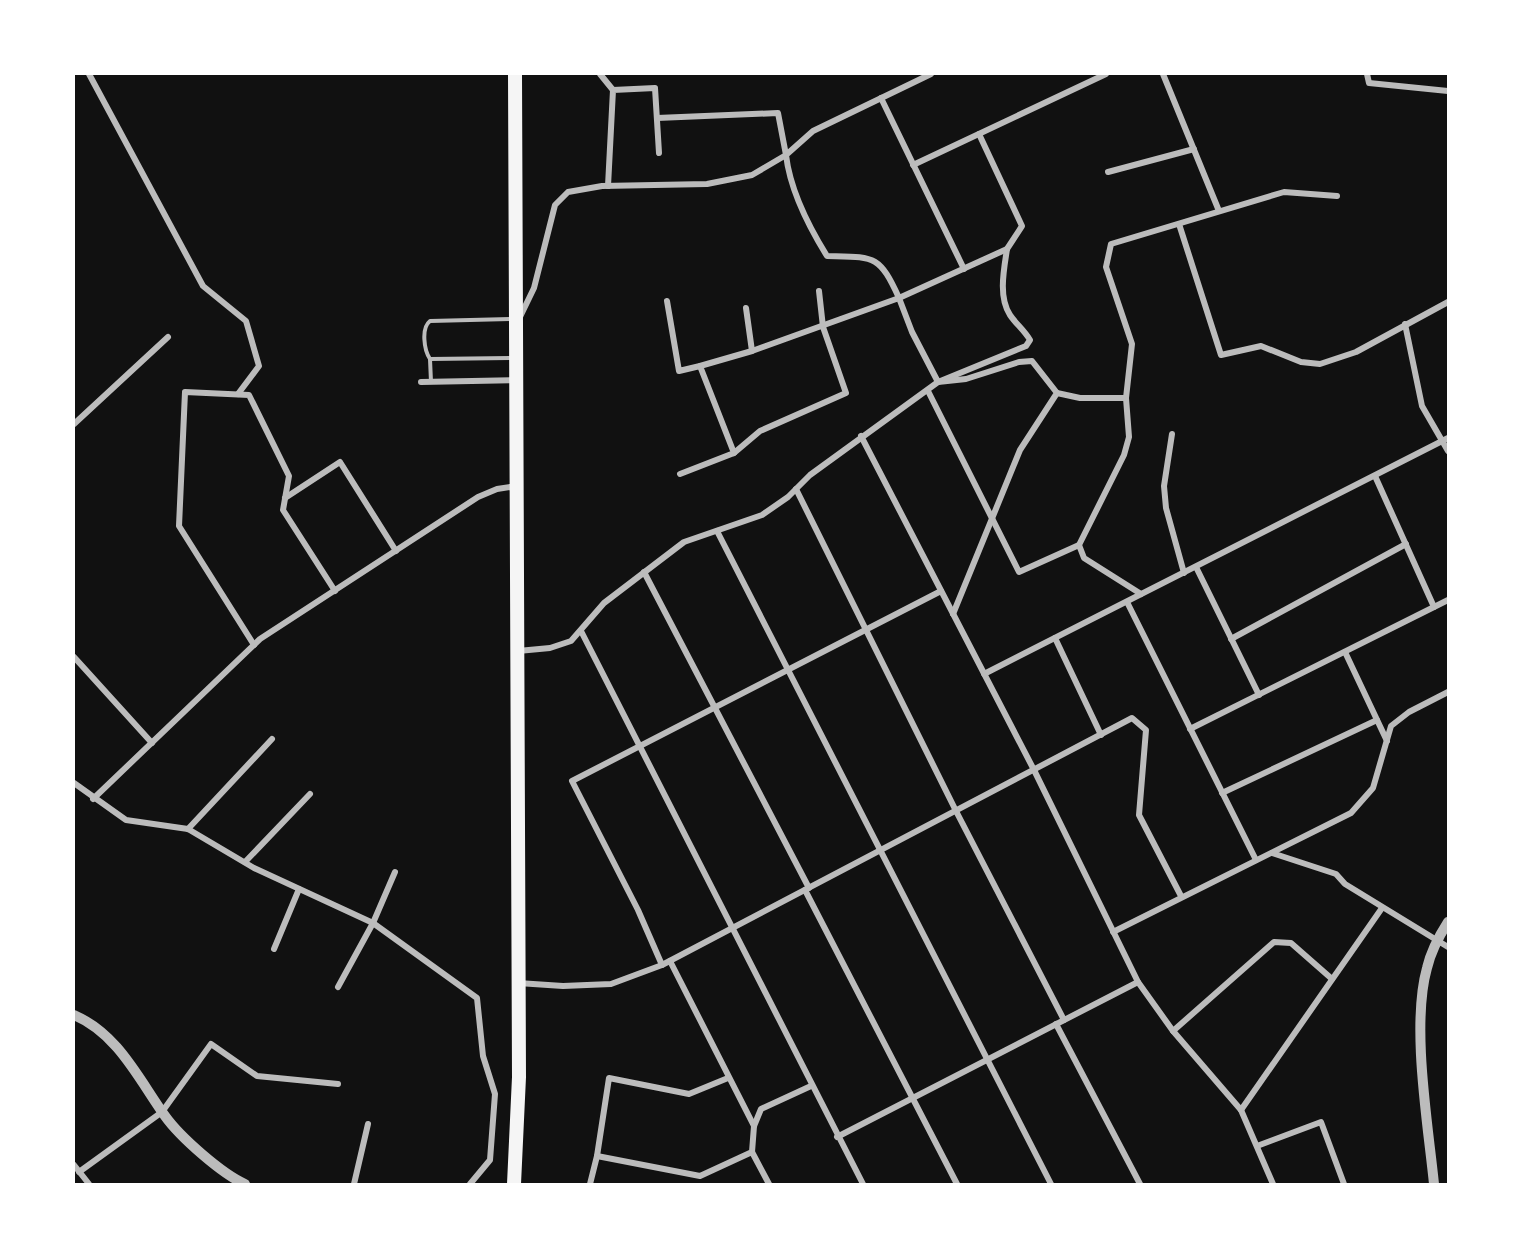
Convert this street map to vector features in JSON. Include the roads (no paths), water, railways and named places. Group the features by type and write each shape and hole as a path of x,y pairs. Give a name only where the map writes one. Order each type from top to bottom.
{"highway":[{"path":"514,1185 519,1077 515,74"}],"street":[{"path":"88,74 203,286 246,321 258,366 238,394"},
{"path":"600,74 613,90 608,186"},
{"path":"516,322 534,288 555,205 568,192 608,186 707,184 752,175 786,155 813,131 932,74"},
{"path":"914,165 1106,74"},
{"path":"1163,74 1219,211"},
{"path":"1367,74 1369,83 1449,91"},
{"path":"613,90 656,88 659,153"},
{"path":"881,98 964,269"},
{"path":"657,118 778,113 788,167 805,213 827,256 865,257 881,265 938,382"},
{"path":"518,651 563,645 581,631 604,603 684,542 762,515 861,436 938,382 1026,346 1030,340 1022,326 1009,314 1004,295 1003,273 1008,249 1022,226 980,134"},
{"path":"1108,172 1194,149"},
{"path":"927,391 1019,573 1079,545 1124,455 1129,437 1126,398 1132,344 1106,267 1111,244 1284,192 1337,196"},
{"path":"1179,224 1221,355 1261,346 1301,362 1320,364 1356,352 1449,302"},
{"path":"666,301 679,371 752,351 823,327 899,298 1008,249"},
{"path":"680,474 734,453 760,431 846,393 823,327 819,291"},
{"path":"746,308 752,351"},
{"path":"1406,324 1422,405 1446,440 1449,452"},
{"path":"74,424 168,337"},
{"path":"938,382 966,379 1019,362 1032,361 1057,393 1080,398 1126,398"},
{"path":"700,366 734,453"},
{"path":"421,382 516,380"},
{"path":"254,645 179,525 185,392 249,395 289,476 283,510 335,591"},
{"path":"953,614 1020,450 1057,393"},
{"path":"1172,434 1164,486 1166,508 1184,573"},
{"path":"861,436 1034,770 1138,982 1173,1031 1241,1110 1273,1185"},
{"path":"984,674 1446,440"},
{"path":"285,498 340,462 396,551"},
{"path":"1375,476 1434,607"},
{"path":"93,799 254,645 478,497 497,489 517,486"},
{"path":"796,489 956,811 1064,1020"},
{"path":"717,531 1051,1185"},
{"path":"1231,639 1406,544"},
{"path":"1079,545 1084,558 1141,594"},
{"path":"1196,567 1259,695"},
{"path":"644,572 957,1185"},
{"path":"662,965 638,910 572,781 941,591"},
{"path":"1191,729 1449,600"},
{"path":"1126,602 1256,860"},
{"path":"581,631 863,1185"},
{"path":"1055,638 1101,735"},
{"path":"1345,652 1387,741"},
{"path":"74,657 152,743"},
{"path":"1113,932 1351,813 1373,788 1391,726 1409,712 1449,692"},
{"path":"517,983 563,986 611,984 662,965 1132,718 1146,730 1139,815 1181,896"},
{"path":"1222,793 1377,720"},
{"path":"188,829 272,739"},
{"path":"74,783 93,799 126,820 188,829 245,862 373,923 477,998 483,1056 495,1094 490,1160 470,1185"},
{"path":"245,862 310,794"},
{"path":"1272,853 1336,874 1345,884 1382,908 1436,941 1449,946"},
{"path":"338,987 373,923 395,872"},
{"path":"274,949 299,889"},
{"path":"1241,1110 1382,908"},
{"path":"1434,1185 1421,1018 1426,969 1436,941 1449,922"},
{"path":"1173,1031 1274,942 1291,943 1332,979"},
{"path":"670,961 754,1126"},
{"path":"837,1137 1138,982"},
{"path":"74,1015 89,1022 125,1055 162,1112 223,1173 245,1185"},
{"path":"1056,1024 1140,1185"},
{"path":"80,1172 162,1112 211,1044 257,1076 338,1084"},
{"path":"590,1185 597,1156 609,1078 689,1094 728,1078"},
{"path":"769,1185 752,1152 754,1126 761,1109 811,1086"},
{"path":"1257,1146 1321,1122 1344,1185"},
{"path":"354,1185 368,1124"},
{"path":"597,1156 700,1176 752,1152"},
{"path":"74,1165 89,1185"}],"lane":[{"path":"431,381 430,359 427,354 424,330 430,321 516,322"},
{"path":"430,359 516,358"}]}
